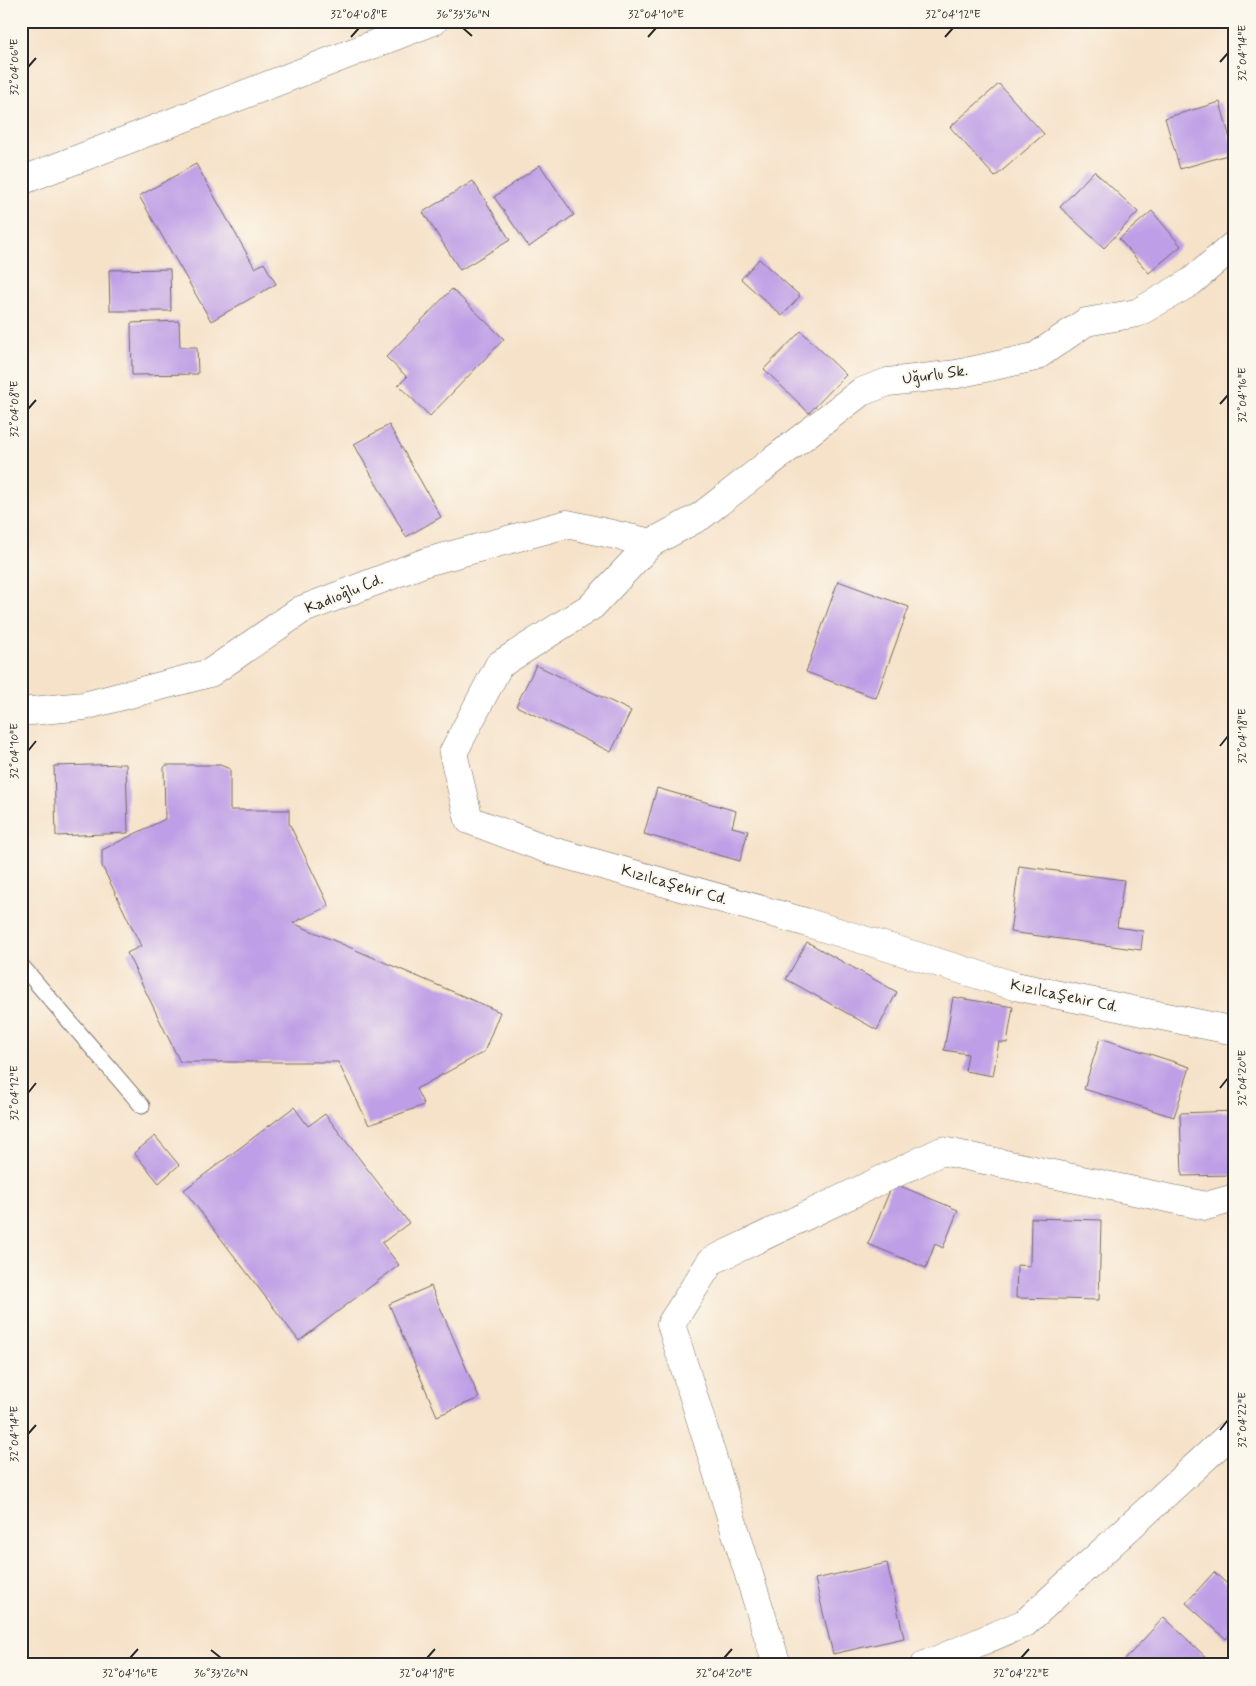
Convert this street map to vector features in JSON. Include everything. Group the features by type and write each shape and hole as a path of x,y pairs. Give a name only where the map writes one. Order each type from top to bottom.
{"street":[{"path":"21,181 434,21"},
{"name":"Uğurlu Sk.","path":"651,543 702,516 861,392 888,382 957,374 1035,358 1086,322 1137,313 1191,282 1235,244"},
{"name":"Kadıoğlu Cd.","path":"21,712 84,706 210,673 301,610 426,562 567,524 651,543"},
{"name":"Kızılcaşehir Cd.","path":"651,543 592,606 499,665 453,753 469,820 552,851 805,922 1015,986 1235,1032"},
{"path":"777,1665 671,1324 711,1261 942,1151 1206,1206 1235,1198"},
{"path":"925,1665 1025,1623 1235,1430"}],"lane":[{"path":"21,965 142,1106"}],"building":[{"path":"999,84 1044,134 995,177 950,127"},
{"path":"1220,102 1234,153 1180,169 1165,118"},
{"path":"196,164 255,268 264,263 276,284 211,321 139,196"},
{"path":"540,165 574,215 529,247 494,197"},
{"path":"1094,171 1138,212 1104,248 1060,207"},
{"path":"473,181 510,240 460,270 423,212"},
{"path":"1152,211 1181,246 1149,273 1119,239"},
{"path":"759,259 800,296 782,316 741,279"},
{"path":"170,269 171,311 110,311 109,270"},
{"path":"452,289 504,339 430,416 398,385 407,377 386,357"},
{"path":"179,321 180,347 197,347 198,374 132,375 131,323"},
{"path":"801,331 846,375 809,413 764,369"},
{"path":"389,425 441,517 406,537 354,444"},
{"path":"838,581 909,607 876,698 806,672"},
{"path":"536,665 631,711 611,752 516,706"},
{"path":"126,764 128,833 56,836 54,766"},
{"path":"166,765 220,765 230,769 230,810 289,810 289,823 329,906 293,923 500,1012 484,1052 416,1089 424,1105 369,1125 338,1062 180,1062 127,953 141,946 102,866 102,850 165,819 164,768"},
{"path":"657,788 736,811 732,827 748,831 740,861 644,834"},
{"path":"1019,866 1124,880 1117,927 1143,931 1141,950 1010,932"},
{"path":"807,942 897,992 877,1030 786,979"},
{"path":"953,997 1013,1007 1007,1043 999,1042 993,1076 965,1071 968,1054 944,1050"},
{"path":"1100,1038 1190,1067 1174,1117 1084,1089"},
{"path":"294,1107 308,1126 325,1114 409,1223 382,1243 399,1265 299,1341 184,1190"},
{"path":"1235,1111 1235,1175 1182,1176 1180,1113"},
{"path":"155,1136 179,1165 159,1183 134,1153"},
{"path":"893,1183 958,1210 943,1248 935,1244 926,1268 868,1244"},
{"path":"1031,1218 1101,1220 1099,1300 1016,1298 1017,1265 1030,1266"},
{"path":"431,1286 479,1398 437,1416 389,1304"},
{"path":"887,1563 904,1638 833,1654 815,1579"},
{"path":"1214,1572 1235,1591 1235,1629 1226,1639 1186,1603"},
{"path":"1164,1617 1214,1665 1120,1665"}]}
